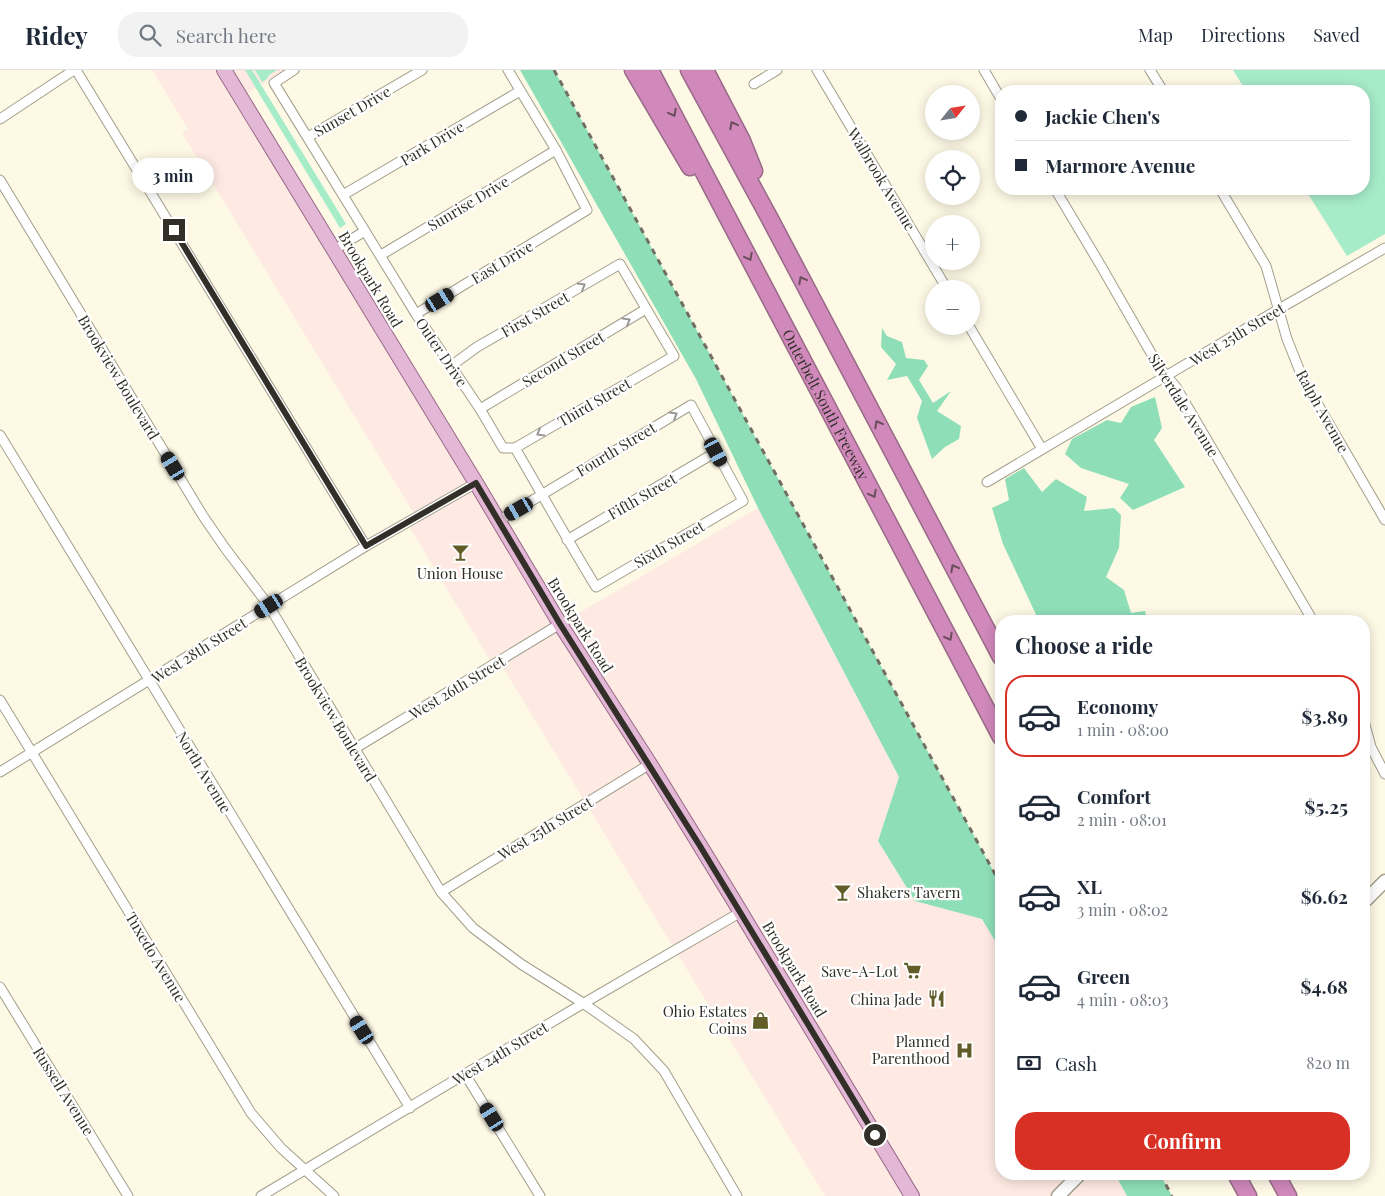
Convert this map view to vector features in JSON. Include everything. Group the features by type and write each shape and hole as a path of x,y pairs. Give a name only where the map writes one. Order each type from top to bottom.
{"highway":[{"path":"634,70 684,157 734,229"},
{"name":"Outerbelt South Freeway","path":"650,70 995,726"},
{"path":"690,70 995,646"},
{"path":"704,70 742,141 770,219"},
{"path":"1239,1180 1248,1196"},
{"path":"1279,1180 1288,1196"}],"main road":[{"name":"Brookpark Road","path":"224,70 560,624 650,764 741,912 912,1196"},
{"path":"1370,896 1385,881"},
{"path":"1058,1196 1074,1180"}],"street":[{"path":"0,119 75,70 366,546"},
{"name":"Outer Drive","path":"294,70 274,82 416,314 480,408 503,448 515,448 596,587"},
{"name":"Sunset Drive","path":"308,137 422,70"},
{"path":"508,70 556,150"},
{"path":"754,84 777,70"},
{"name":"Walbrook Avenue","path":"817,70 942,280"},
{"path":"984,70 995,89"},
{"path":"1150,70 1159,85"},
{"name":"Park Drive","path":"343,196 520,91"},
{"name":"East Drive","path":"416,314 588,210 556,150"},
{"name":"Sunrise Drive","path":"381,255 556,150"},
{"name":"Brookview Boulevard","path":"0,180 203,516 269,606 441,892 473,928 521,964 583,1003 634,1039 664,1071 737,1196"},
{"name":"Silverdale Avenue","path":"1059,195 1102,266 1159,367 1167,375 1181,396 1309,615"},
{"name":"Ralph Avenue","path":"1224,195 1266,266 1287,339 1303,379 1385,520"},
{"path":"334,250 365,231"},
{"name":"West 25th Street","path":"987,482 1279,309 1384,252"},
{"name":"First Street","path":"451,366 477,347 620,264 646,309"},
{"name":"Third Street","path":"515,448 674,356 646,309"},
{"name":"Second Street","path":"480,408 646,309"},
{"path":"974,335 1042,449"},
{"name":"Fourth Street","path":"498,521 691,406 716,452"},
{"name":"North Avenue","path":"0,435 410,1108"},
{"name":"Sixth Street","path":"596,587 743,501 716,452"},
{"name":"Fifth Street","path":"567,540 716,452"},
{"name":"West 28th Street","path":"0,772 366,546 476,483"},
{"name":"West 26th Street","path":"354,749 560,624"},
{"name":"Tuxedo Avenue","path":"0,700 251,1114 304,1170 334,1196"},
{"path":"1370,743 1385,774"},
{"name":"West 25th Street","path":"441,892 650,764"},
{"name":"West 24th Street","path":"261,1196 583,1003 741,912"},
{"name":"Russell Avenue","path":"0,987 128,1196"},
{"path":"465,1074 540,1196"}],"shaded area":[{"path":"152,70 286,70 241,97 560,624 758,508 899,777 878,841 915,901 982,919 995,938 995,1180 1118,1180 1127,1196 825,1196 499,661 493,665 407,523 416,517 182,133 188,129"}],"green space":[{"path":"245,70 252,70 346,224 340,228"},
{"path":"255,70 277,70 262,82"},
{"path":"520,70 554,70 995,874 995,941 982,919 915,901 878,841 899,777 758,508 696,379"},
{"path":"1233,70 1385,70 1385,234 1347,256 1309,195 1370,195 1370,85 1242,85"},
{"path":"882,328 887,336 902,342 906,358 924,360 928,366 919,380 933,403 951,391 937,411 961,426 959,439 945,447 932,459 917,418 922,401 907,376 887,380 896,364 881,347"},
{"path":"1155,397 1162,428 1154,440 1185,487 1133,510 1120,498 1129,484 1081,468 1065,454 1072,439 1107,420 1121,423 1131,407"},
{"path":"1024,468 1042,492 1056,479 1087,497 1084,511 1114,508 1121,515 1119,548 1106,577 1124,590 1131,613 1145,611 1146,615 1036,615 1003,544 992,508 1009,500 1005,479"},
{"path":"1118,1180 1163,1180 1172,1196 1127,1196"}],"railway":[{"path":"554,70 995,874"},
{"path":"1163,1180 1172,1196"}],"place":[{"name":"Union House","path":"460,552"},
{"name":"Shakers Tavern","path":"843,892"},
{"name":"Save-A-Lot","path":"912,971"},
{"name":"China Jade","path":"936,999"},
{"name":"Ohio Estates Coins","path":"761,1020"},
{"name":"Planned Parenthood","path":"964,1050"}],"route":[{"path":"174,230 366,546 476,483 560,624 650,764 741,912 875,1135"}]}
